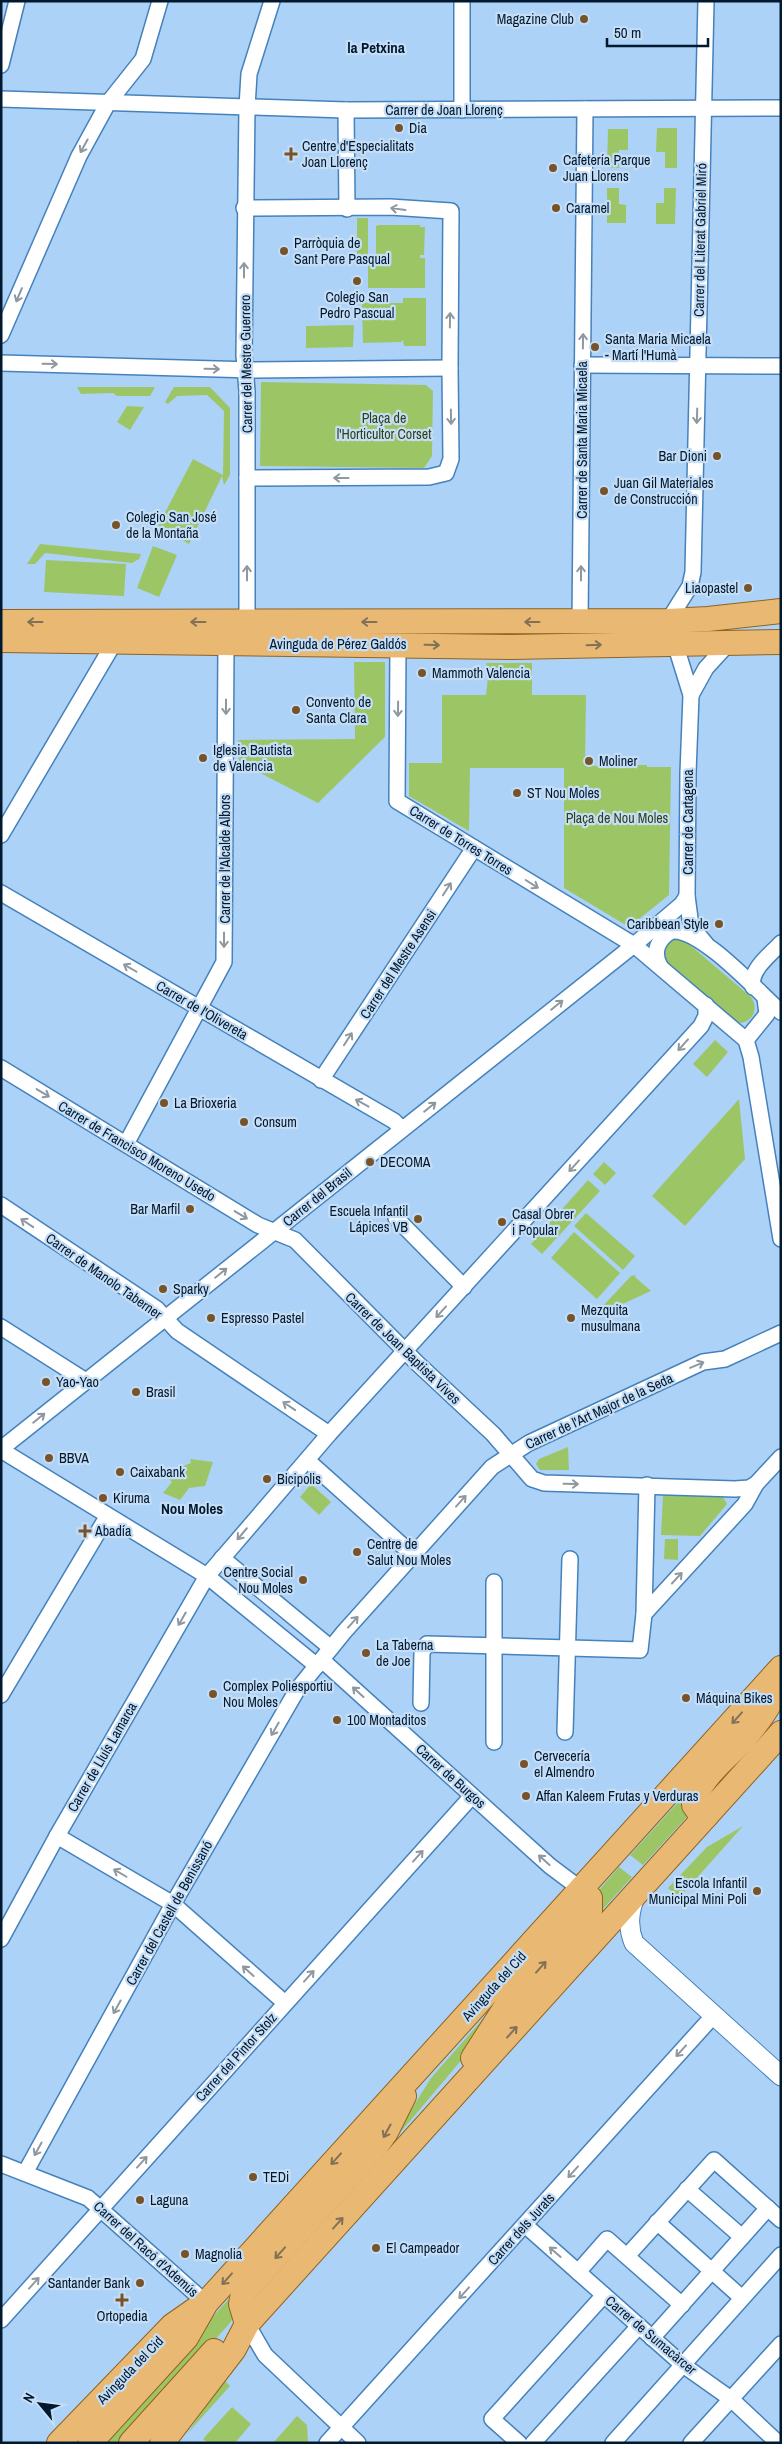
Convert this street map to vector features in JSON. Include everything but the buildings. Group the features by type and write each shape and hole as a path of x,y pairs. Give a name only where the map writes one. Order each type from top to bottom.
{"main road":[{"name":"Avinguda de Pérez Galdós","path":"1,622 668,621 708,619 781,611"},
{"name":"Avinguda de Pérez Galdós","path":"708,619 781,625"},
{"name":"Avinguda de Pérez Galdós","path":"1,640 510,647 774,643"},
{"name":"Avinguda del Cid","path":"90,2443 186,2338 206,2303 582,1890 781,1668"},
{"path":"706,1816 699,1812 694,1805 698,1788 759,1719 781,1680"},
{"path":"131,2443 207,2358 235,2332 247,2324 781,1733"},
{"path":"443,2107 512,1999 590,1912 590,1898 582,1890"},
{"path":"162,2443 234,2349 247,2324 241,2304 244,2293 376,2146 386,2132 416,2071"},
{"name":"Avinguda del Cid","path":"59,2443 172,2326 206,2303"}],"street":[{"path":"1,65 17,1"},
{"path":"1,335 79,156 108,103 143,60 160,1"},
{"name":"Carrer del Mestre Guerrero","path":"247,622 247,391 244,370 244,208 247,107 249,74 272,1"},
{"path":"462,1 462,110"},
{"name":"Carrer del Literat Gabriel Miró","path":"668,621 690,586 693,572 702,109 706,1"},
{"name":"Carrer de Joan Llorenç","path":"1,99 346,110 781,108"},
{"name":"Carrer de Santa Maria Micaela","path":"580,622 586,109"},
{"path":"346,110 347,209"},
{"path":"244,208 347,209 390,207 451,211 451,459 446,473 429,477 247,478"},
{"path":"1,363 244,370 450,368"},
{"path":"582,365 781,366"},
{"path":"668,621 691,695"},
{"path":"1,835 114,643"},
{"name":"Carrer de l'Alcalde Albors","path":"126,1144 224,962 226,644"},
{"name":"Carrer de Torres Torres","path":"398,644 397,800 634,944 746,1040"},
{"path":"691,695 706,668 728,644"},
{"name":"Carrer de Cartagena","path":"691,695 687,896 691,926 706,944"},
{"name":"Carrer del Mestre Asensi","path":"321,1080 474,848"},
{"name":"Carrer de l'Olivereta","path":"1,893 394,1121 402,1129"},
{"name":"Carrer del Brasil","path":"1,1449 634,944 682,904 687,896"},
{"path":"660,966 656,956 657,944 666,934 672,931 691,934 706,944 781,1012"},
{"path":"753,987 752,982 755,972 781,943"},
{"path":"765,998 767,1014 746,1040 781,1239"},
{"name":"Carrer de Lluís Lamarca","path":"1,1939 57,1836 207,1576 273,1496 701,1026 706,1016 706,1005"},
{"name":"Carrer de Francisco Moreno Usedo","path":"1,1068 258,1225 274,1231"},
{"path":"768,1167 781,1179"},
{"name":"Carrer de Manolo Taberner","path":"1,1205 157,1309 177,1331 329,1434"},
{"path":"396,1218 464,1287"},
{"name":"Carrer de Joan Baptista Vives","path":"274,1231 295,1240 405,1352 493,1434 532,1480 544,1483 647,1485"},
{"path":"1,1327 86,1381"},
{"name":"Carrer de l'Art Major de la Seda","path":"323,1658 492,1467 529,1442 703,1362 725,1359 781,1333"},
{"name":"Carrer de Burgos","path":"1,1449 108,1517 207,1576 323,1658"},
{"path":"644,1614 745,1504 756,1484 781,1457"},
{"path":"307,1460 413,1555"},
{"path":"421,1703 424,1646 430,1644 640,1650 644,1614 647,1485 749,1488 756,1484"},
{"path":"1,1695 108,1517"},
{"name":"Carrer de Burgos","path":"222,1558 323,1658 472,1796 550,1866 582,1890"},
{"path":"565,1732 570,1559"},
{"path":"494,1582 494,1742"},
{"name":"Carrer del Castell de Benissanó","path":"25,2173 173,1904 297,1690 323,1658"},
{"name":"Carrer del Pintor Stolz","path":"1,2320 472,1796"},
{"path":"57,1836 173,1904 285,2003"},
{"path":"636,1893 630,1910 631,1935 634,1943 781,2076"},
{"name":"Carrer dels Jurats","path":"328,2443 714,2015"},
{"path":"627,2256 714,2160 781,2220"},
{"name":"Carrer del Racó d'Ademús","path":"1,2164 88,2198 206,2303"},
{"path":"687,2189 742,2237"},
{"path":"652,2338 768,2208"},
{"path":"657,2222 742,2298"},
{"name":"Carrer de Sumacàrcer","path":"525,2225 652,2338 683,2364 731,2399 778,2443"},
{"path":"578,2272 607,2239 682,2305"},
{"path":"613,2443 781,2255"},
{"path":"518,2443 492,2419 604,2295"},
{"path":"247,2324 260,2350 358,2443"},
{"path":"533,2443 639,2326"},
{"path":"691,2443 781,2344"},
{"path":"342,2427 342,2443"}],"green space":[{"path":"657,128 677,128 677,168 665,168 665,152 656,152"},
{"path":"608,129 628,129 628,150 619,150 619,168 607,167"},
{"path":"607,188 619,188 619,204 626,205 626,223 607,223"},
{"path":"664,188 676,188 675,224 656,224 656,203 664,203"},
{"path":"357,218 368,218 368,255 357,255"},
{"path":"420,225 420,227 425,227 424,255 420,255 420,258 425,258 425,288 368,288 368,257 379,257 376,254 376,226"},
{"path":"403,298 426,298 426,346 404,346 403,340 401,342 363,343 362,303 403,303"},
{"path":"354,325 353,347 306,348 306,326"},
{"name":"Plaça de l'Horticultor Corset","path":"261,382 426,385 433,391 432,456 424,468 260,466"},
{"path":"77,387 155,387 150,396 117,396 113,393 81,394"},
{"path":"174,387 210,387 230,408 230,475 224,485 222,476 189,544 158,526 193,459 223,475 224,411 207,395 177,396 168,404 165,402"},
{"path":"127,406 144,407 130,430 117,422"},
{"path":"40,544 141,554 139,559 132,563 45,553 35,564 27,564"},
{"path":"153,546 177,555 159,597 137,588"},
{"path":"46,560 126,564 124,596 44,592"},
{"path":"354,662 385,662 385,737 318,803 239,762 238,740 355,739"},
{"name":"Plaça de Nou Moles","path":"486,663 532,663 532,695 586,695 585,766 647,765 647,767 671,767 669,895 629,927 564,888 564,768 470,768 469,831 409,796 409,763 442,763 442,695 486,695 488,677"},
{"path":"670,937 683,939 751,997 755,1008 752,1017 744,1022 733,1022 666,962 661,949"},
{"path":"715,1040 728,1052 707,1077 693,1064"},
{"path":"739,1099 745,1159 685,1226 652,1196"},
{"path":"604,1162 616,1173 605,1185 593,1174"},
{"path":"588,1180 600,1191 542,1254 531,1244"},
{"path":"586,1213 635,1256 623,1270 574,1226"},
{"path":"574,1232 620,1273 597,1299 551,1258"},
{"path":"636,1275 635,1277 651,1291 607,1311 602,1307 631,1276"},
{"path":"568,1447 569,1470 540,1470 536,1464 539,1459"},
{"path":"190,1459 213,1462 205,1486 189,1488 180,1500 163,1493 172,1482 168,1478 184,1465 191,1463"},
{"path":"311,1484 331,1502 319,1515 300,1497"},
{"path":"663,1495 723,1497 727,1504 700,1536 661,1535"},
{"path":"665,1539 678,1539 678,1560 664,1559"},
{"path":"694,1785 693,1810 643,1865 630,1855"},
{"path":"743,1826 679,1898 668,1888 707,1847"},
{"path":"619,1867 632,1877 594,1919 600,1900 599,1890"},
{"path":"495,2005 497,2007 459,2063 388,2147 431,2078"},
{"path":"237,2290 233,2318 230,2323 122,2443 98,2443"},
{"path":"224,2380 230,2386 187,2434"},
{"path":"232,2407 251,2424 235,2443 208,2443 203,2439"},
{"path":"297,2416 307,2425 308,2443 273,2443"}],"place":[{"name":"Magazine Club","path":"584,19"},
{"name":"Dia","path":"399,128"},
{"name":"Centre d'Especialitats Joan Llorenç","path":"291,154"},
{"name":"Cafetería Parque Juan Llorens","path":"553,168"},
{"name":"Caramel","path":"556,208"},
{"name":"Parròquia de Sant Pere Pasqual","path":"284,251"},
{"name":"Colegio San Pedro Pascual","path":"357,281"},
{"name":"Santa Maria Micaela - Martí l'Humà","path":"595,347"},
{"name":"Bar Dioni","path":"717,456"},
{"name":"Juan Gil Materiales de Construcción","path":"604,491"},
{"name":"Colegio San José de la Montaña","path":"116,525"},
{"name":"Liaopastel","path":"748,588"},
{"name":"Mammoth Valencia","path":"422,673"},
{"name":"Convento de Santa Clara","path":"296,710"},
{"name":"Iglesia Bautista de Valencia","path":"203,758"},
{"name":"Moliner","path":"589,761"},
{"name":"ST Nou Moles","path":"517,793"},
{"name":"Caribbean Style","path":"719,924"},
{"name":"La Brioxeria","path":"164,1103"},
{"name":"Consum","path":"244,1122"},
{"name":"DECOMA","path":"370,1162"},
{"name":"Bar Marfil","path":"190,1209"},
{"name":"Escuela Infantil Lápices VB","path":"418,1219"},
{"name":"Casal Obrer i Popular","path":"502,1222"},
{"name":"Sparky","path":"163,1289"},
{"name":"Espresso Pastel","path":"211,1318"},
{"name":"Mezquita musulmana","path":"571,1318"},
{"name":"Yao-Yao","path":"46,1382"},
{"name":"Brasil","path":"136,1392"},
{"name":"BBVA","path":"49,1458"},
{"name":"Caixabank","path":"120,1472"},
{"name":"Bicipolis","path":"267,1479"},
{"name":"Kiruma","path":"103,1498"},
{"name":"Abadía","path":"85,1531"},
{"name":"Centre de Salut Nou Moles","path":"357,1552"},
{"name":"Centre Social Nou Moles","path":"303,1580"},
{"name":"La Taberna de Joe","path":"366,1653"},
{"name":"Complex Poliesportiu Nou Moles","path":"213,1694"},
{"name":"Máquina Bikes","path":"686,1698"},
{"name":"100 Montaditos","path":"337,1720"},
{"name":"Cervecería el Almendro","path":"524,1764"},
{"name":"Affan Kaleem Frutas y Verduras","path":"526,1796"},
{"name":"Escola Infantil Municipal Mini Poli","path":"757,1891"},
{"name":"TEDi","path":"253,2177"},
{"name":"Laguna","path":"140,2200"},
{"name":"El Campeador","path":"376,2248"},
{"name":"Magnolia","path":"185,2254"},
{"name":"Santander Bank","path":"140,2283"},
{"name":"Ortopedia","path":"122,2300"}],"district":[{"name":"la Petxina","path":"376,48"},
{"name":"Nou Moles","path":"192,1509"}]}
